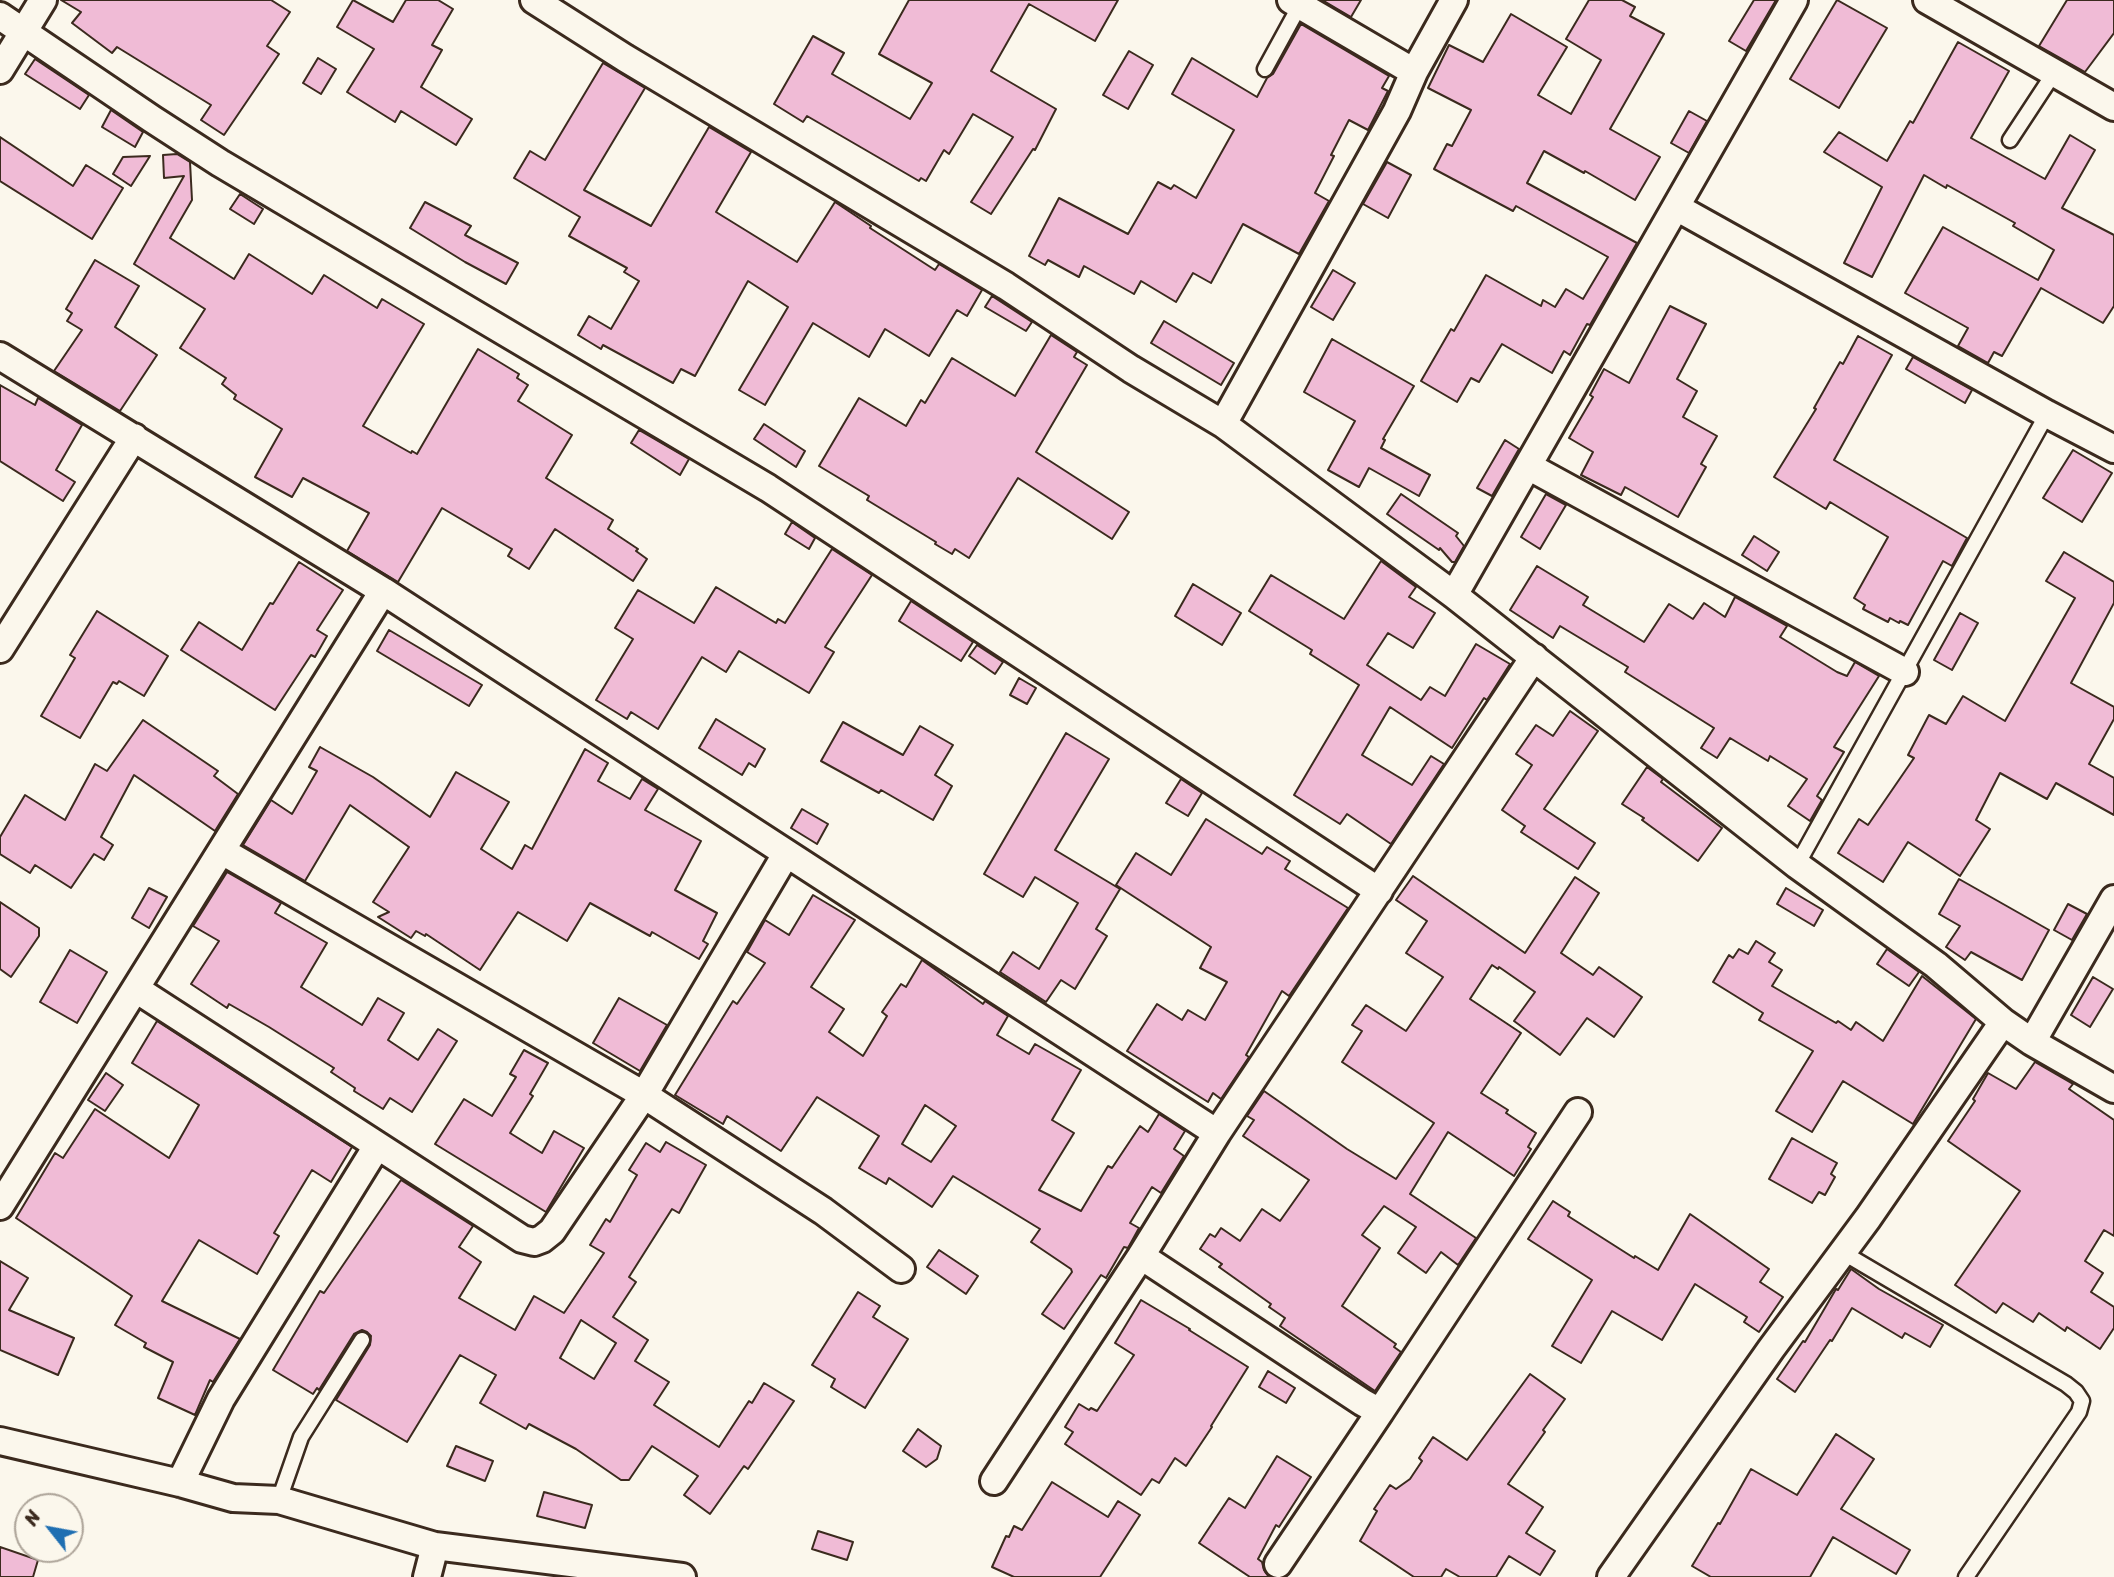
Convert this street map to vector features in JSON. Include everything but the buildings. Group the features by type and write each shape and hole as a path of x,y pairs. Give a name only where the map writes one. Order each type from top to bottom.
{"street":[{"path":"0,70 43,0"},
{"path":"534,0 625,58 1006,286 1132,369 1223,424 1454,595 1797,865 1936,965 2003,1023 2114,1089"},
{"path":"1223,424 1397,111 1414,72 1454,0"},
{"path":"1454,595 1794,0"},
{"path":"1927,0 2114,107"},
{"path":"1296,3 1414,72"},
{"path":"0,16 220,163 768,488 1378,891"},
{"path":"1676,207 2114,449"},
{"path":"0,355 383,592 1217,1133"},
{"path":"0,649 134,437"},
{"path":"1528,466 1905,672"},
{"path":"0,1206 383,592"},
{"path":"994,1481 1141,1256 1217,1133 1534,657"},
{"path":"222,851 644,1095 823,1211 901,1269"},
{"path":"136,989 522,1239 534,1242 552,1231 644,1095 786,854"},
{"path":"2032,1042 2114,899"},
{"path":"1611,1577 2003,1023"},
{"path":"1278,1564 1578,1112"},
{"path":"180,1483 220,1399 377,1146"},
{"path":"1141,1256 1380,1412"},
{"path":"0,1441 233,1498 279,1500 435,1546 682,1577"},
{"path":"427,1577 435,1546"}],"lane":[{"path":"1265,69 1296,3"},
{"path":"2010,140 2053,73"},
{"path":"1797,865 2047,414"},
{"path":"1842,1252 2066,1384 2076,1392 2081,1401 2079,1412 1966,1577"},
{"path":"279,1500 301,1437 362,1340"}]}
